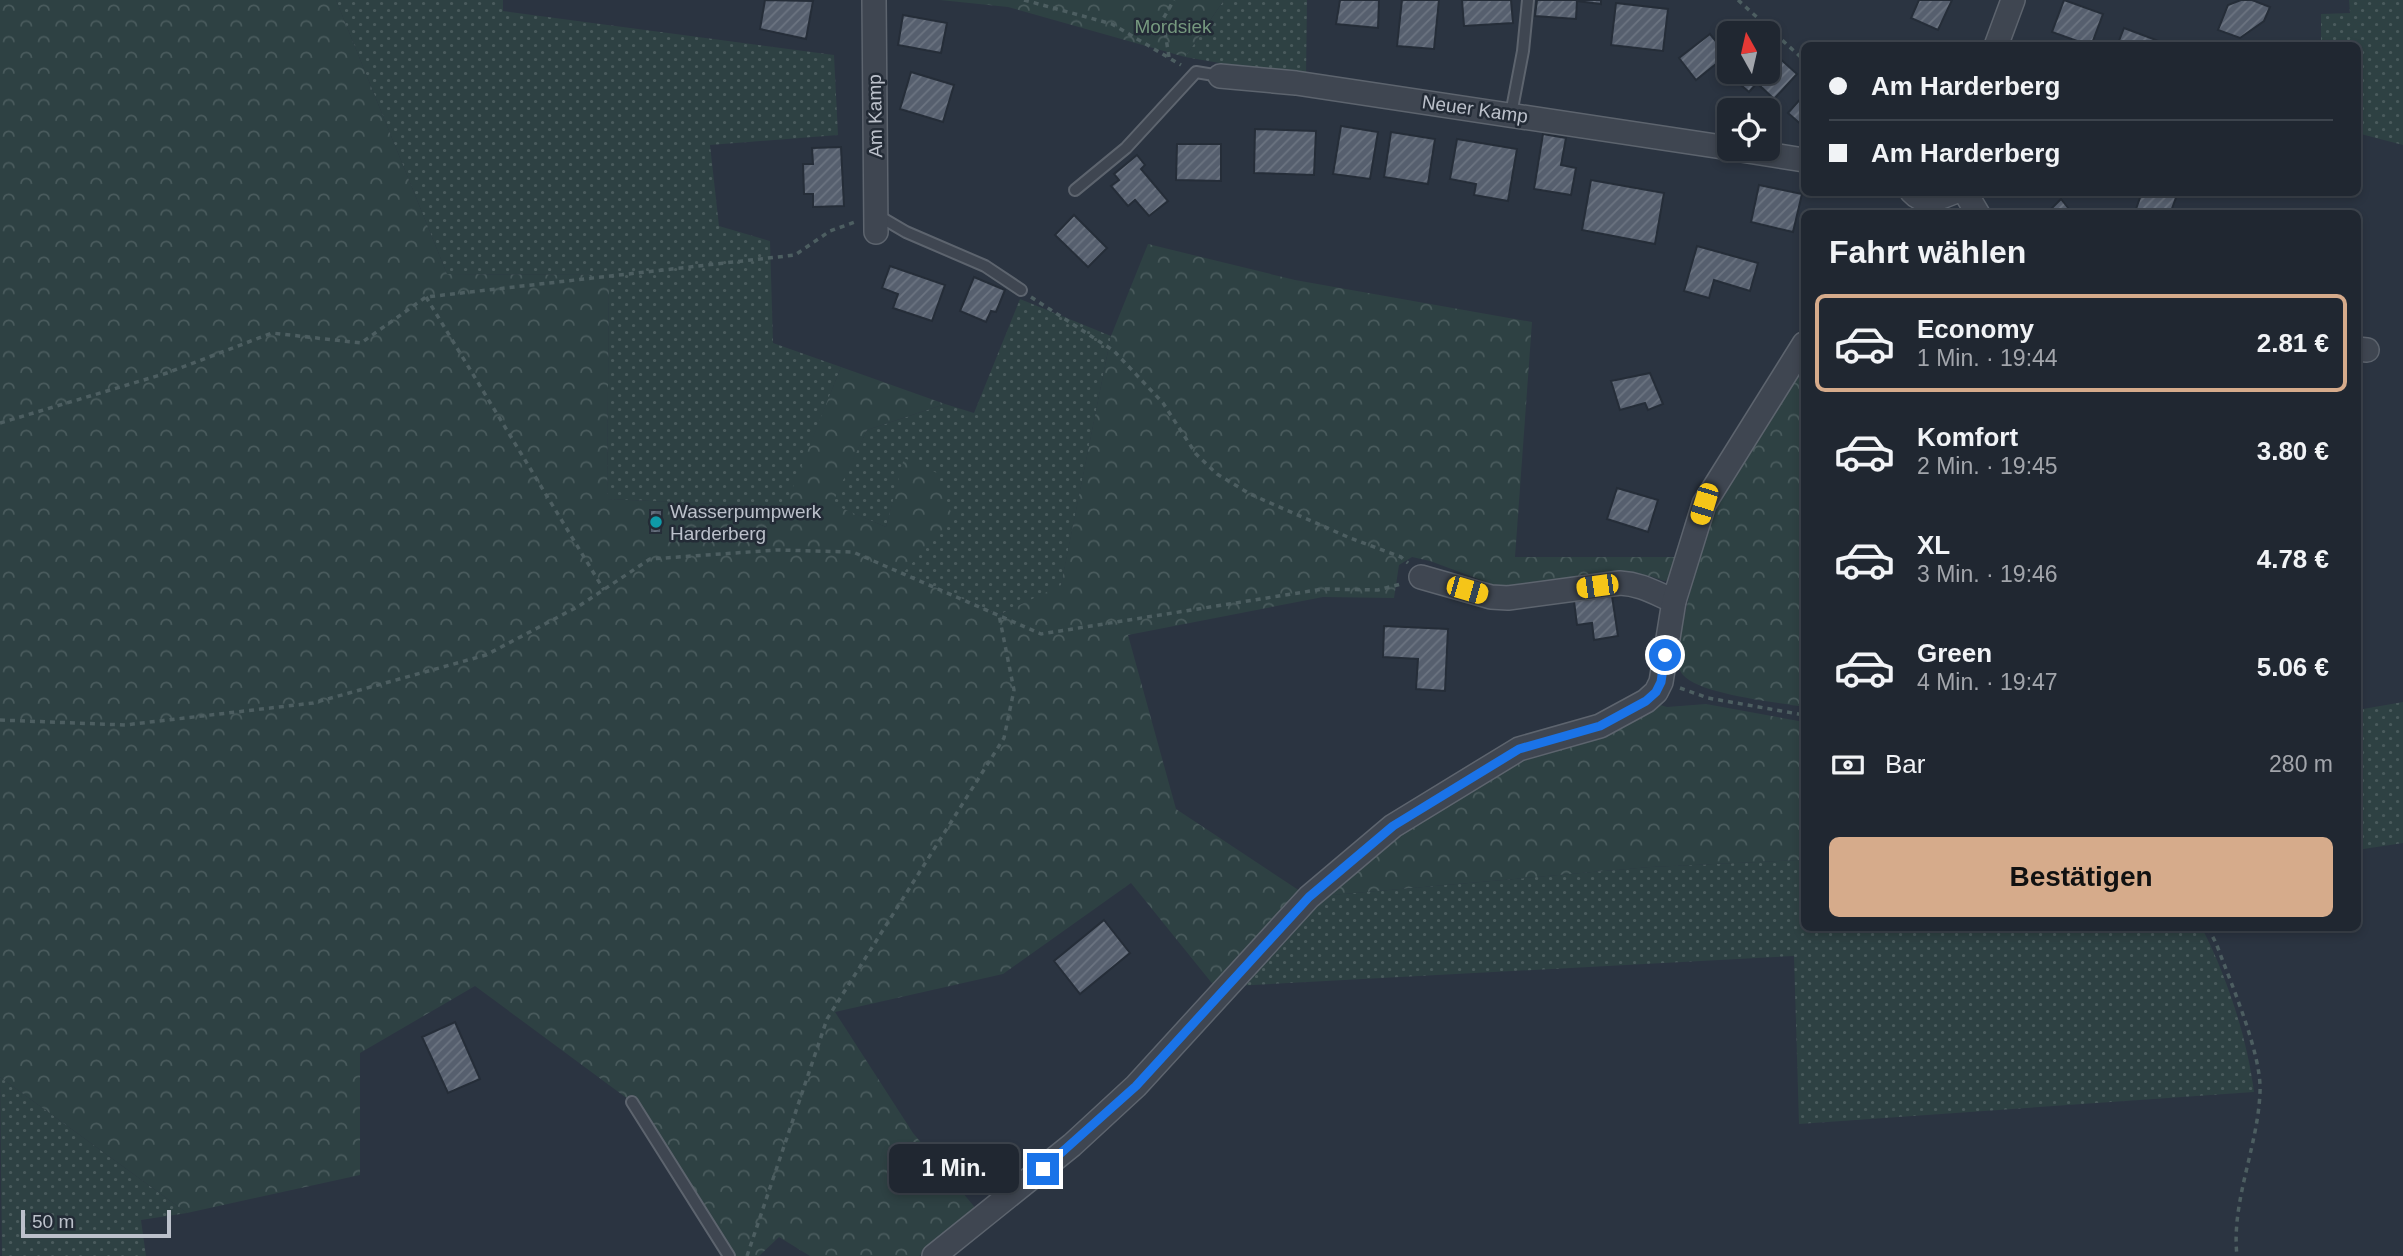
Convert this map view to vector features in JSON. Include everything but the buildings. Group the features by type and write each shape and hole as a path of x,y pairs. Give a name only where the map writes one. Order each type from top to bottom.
{"street":[{"name":"Am Kamp","path":"874,0 876,223"},
{"path":"1997,42 2013,0"},
{"name":"Neuer Kamp","path":"1220,76 1296,83 1717,146"},
{"path":"1780,156 1801,160"},
{"path":"1912,201 1928,201 1942,196"},
{"path":"934,1256 1072,1145 1136,1086 1309,897 1393,826 1519,749 1600,726 1646,701 1656,692 1661,682 1674,601 1704,504 1801,349"},
{"path":"1421,577 1491,597 1508,598 1633,583 1674,601"}],"lane":[{"path":"1511,114 1523,51 1528,0"},
{"path":"1075,190 1126,148 1196,72 1220,76"},
{"path":"876,223 906,232 985,266 1021,290"},
{"path":"632,1102 729,1256"}],"path":[{"path":"1024,0 1112,24 1169,59 1196,72"},
{"path":"1169,59 1163,19 1174,0"},
{"path":"1738,0 1801,57"},
{"path":"0,423 167,373 272,333 361,343 426,296 795,255 830,231 876,223"},
{"path":"0,720 125,726 313,704 486,655 579,606 650,559 777,550 853,552 1041,634 1322,589 1378,590 1421,577 1401,556 1350,538 1250,494 1217,474 1196,453 1163,403 1114,351 1021,290"},
{"path":"426,296 604,590"},
{"path":"747,1256 827,1019 1004,738 1014,690 999,615"},
{"path":"1661,682 1708,698 1801,714"},
{"path":"2210,931 2258,1062 2260,1091 2236,1226 2237,1256"}],"green space":[{"path":"0,0 336,0 447,274 609,275 607,499 785,507 841,367 945,404 867,430 832,504 886,527 904,458 937,473 953,518 903,573 999,615 1061,585 1111,336 1148,244 1295,280 1532,322 1515,557 1680,557 1673,579 1664,581 1650,576 1621,574 1500,587 1412,557 1399,565 1394,598 1323,597 1128,635 1176,809 1309,897 1215,987 1131,883 1003,974 835,1012 913,1133 977,1210 919,1256 810,1256 779,1237 759,1256 729,1256 632,1102 475,986 360,1053 360,1175 187,1213 0,1077"},
{"path":"336,0 503,0 503,11 834,55 838,135 710,145 719,226 770,241 773,343 841,367 786,507 607,499 609,275 447,274"},
{"name":"Mordsiek","path":"940,0 1224,0 1185,57 1008,7"},
{"path":"1224,0 1307,0 1306,78 1185,57"},
{"path":"2349,0 2403,0 2403,145 2361,134 2361,42 2321,42 2321,14 2350,13"},
{"path":"1020,299 1111,336 1061,586 999,615 903,573 905,458 886,527 831,504 867,430 945,404 974,413"},
{"path":"1801,363 1801,707 1740,697 1706,688 1692,682 1679,668 1678,644 1710,506"},
{"path":"2403,702 2403,843 2361,849 2361,709"},
{"path":"1657,704 1667,707 1706,704 1801,721 1801,859 1650,867 1309,897 1519,749"},
{"path":"1800,860 1801,931 2203,931 2235,1008 2254,1092 1799,1124 1794,956 1215,987 1309,897 1650,867"},
{"path":"0,1077 187,1213 141,1220 146,1256 2,1256"}],"place":[{"name":"Wasserpumpwerk Harderberg","path":"656,522"}],"route":[{"path":"1043,1169 1136,1086 1309,897 1393,826 1519,749 1600,726 1646,701 1656,692 1661,682 1665,655"}]}
